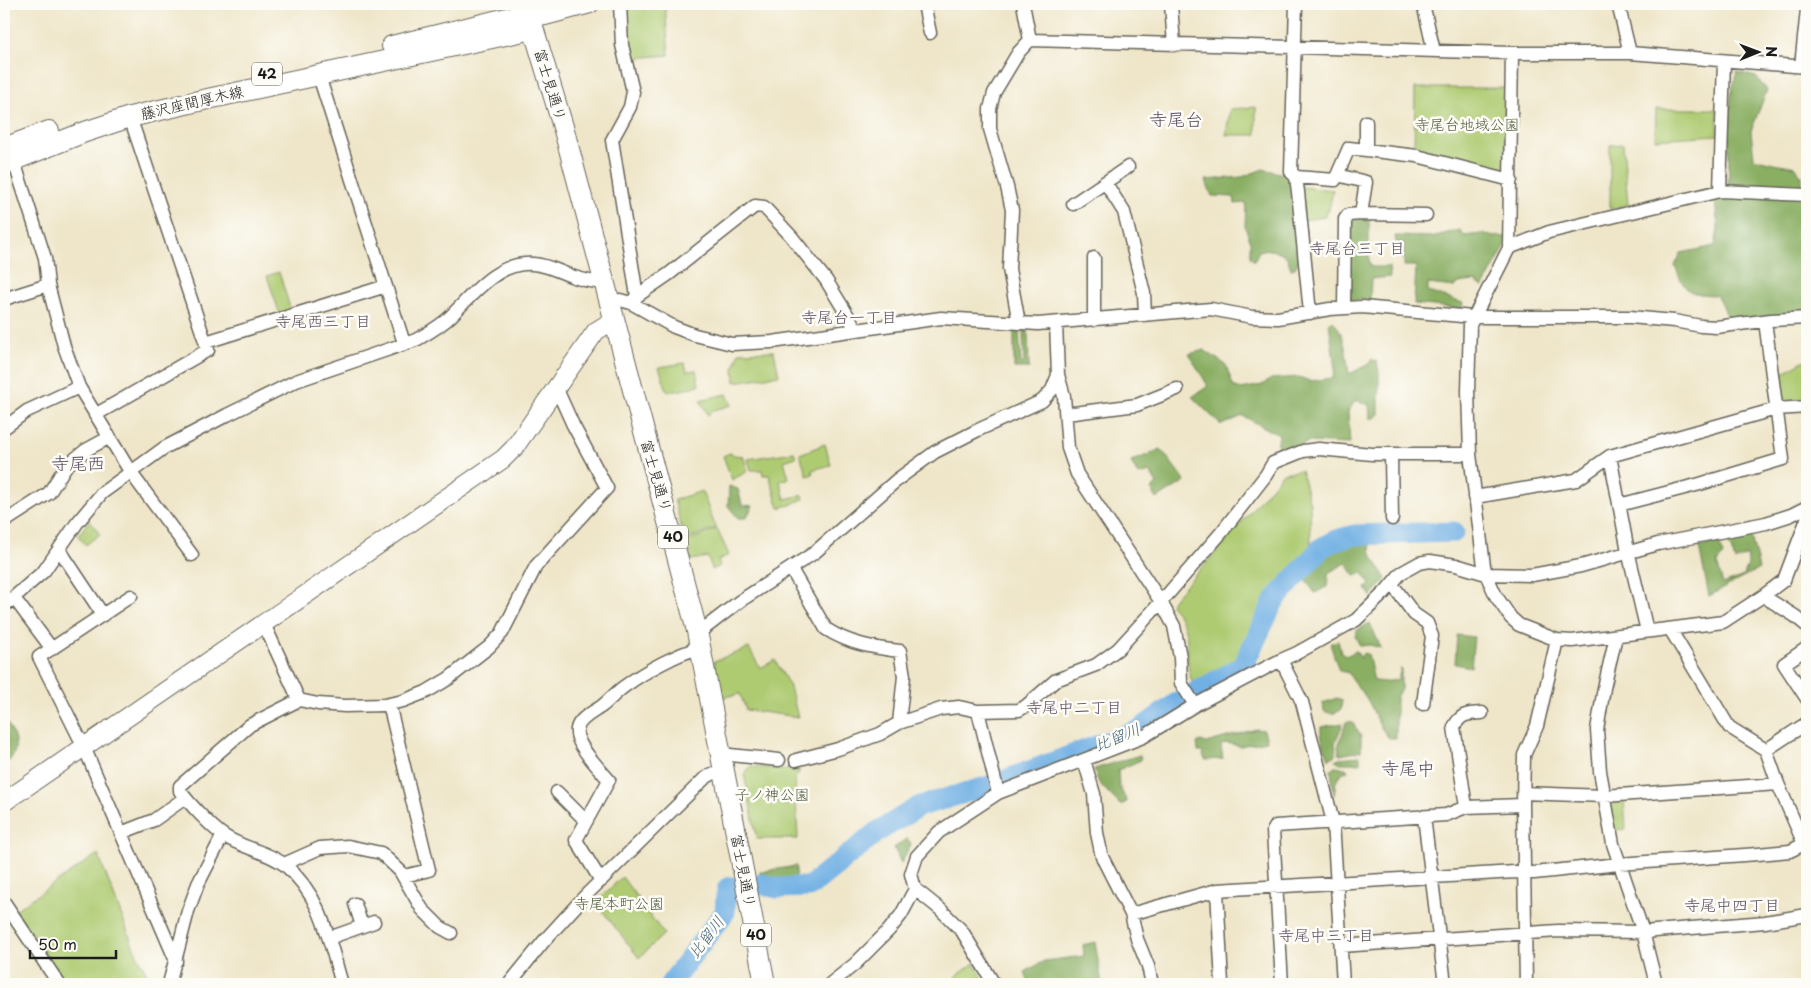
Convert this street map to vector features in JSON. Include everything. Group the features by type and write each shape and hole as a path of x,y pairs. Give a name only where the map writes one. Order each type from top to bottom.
{"main road":[{"name":"藤沢座間厚木線","path":"7,154 130,117 320,76 533,15"},
{"name":"藤沢座間厚木線","path":"7,154 80,120 164,97 533,15"},
{"name":"富士見通り","path":"533,15 698,639 765,984"}],"street":[{"path":"533,15 590,4"},
{"path":"620,4 622,45 633,92 630,107 612,140 634,299 674,327 695,335 732,344 772,342 941,318 1038,324 1211,309 1266,318 1278,318 1362,307 1473,317 1630,317 1716,327 1765,320 1807,318"},
{"path":"924,4 930,34"},
{"path":"1023,4 1030,40"},
{"path":"1171,4 1174,44"},
{"path":"1296,4 1291,172 1296,177 1310,313"},
{"path":"1423,4 1434,51"},
{"path":"1618,4 1630,53"},
{"path":"1019,323 1009,269 1012,210 990,129 990,109 994,93 1018,53 1030,40 1512,53 1630,53 1804,66 1807,10"},
{"path":"1512,53 1509,248 1470,325 1468,391 1470,454 1475,497 1486,574 1496,596 1511,618 1519,625 1557,640 1572,641 1723,622 1764,596 1784,580 1807,518"},
{"path":"1720,191 1724,61"},
{"path":"320,76 404,343"},
{"path":"95,415 208,350 130,117"},
{"path":"1366,122 1366,149"},
{"path":"1296,177 1334,180 1348,148 1417,156 1511,180"},
{"path":"7,154 45,258 48,284 64,346 79,387 131,473 192,555"},
{"path":"1073,204 1128,167"},
{"path":"1337,176 1366,182 1361,214"},
{"path":"1105,182 1124,212 1144,293 1145,315"},
{"path":"1509,248 1549,232 1720,191 1807,195"},
{"path":"4,802 503,459 514,448 559,382 620,300 634,299 669,274 755,206 764,207 791,236 826,280 856,329"},
{"path":"1344,308 1345,219 1348,214 1426,215"},
{"path":"1094,258 1094,320"},
{"path":"52,649 9,602 44,571 77,523 102,493 164,448 296,381 416,340 449,317 483,283 516,266 531,263 542,265 574,277 604,284"},
{"path":"4,299 48,284"},
{"path":"206,342 386,286"},
{"path":"1619,504 1700,484 1784,459 1765,320"},
{"path":"1056,322 1058,375 1064,396 1068,448 1077,474 1161,602 1174,626 1180,657 1181,683 1192,699"},
{"path":"601,881 576,840 585,820 609,780 578,740 576,730 579,722 603,705 624,686 683,652 698,639 705,628 740,601 820,549 898,479 935,452 1042,401 1052,390 1058,375"},
{"path":"342,984 324,922 314,901 297,878 284,864 223,835 185,798 180,791 180,786 250,725 299,700 318,704 345,706 389,704 426,692 448,679 489,647 502,633 536,566 607,488 569,418 559,394 559,382"},
{"path":"4,428 27,411 79,387"},
{"path":"1066,414 1136,405 1177,389"},
{"path":"1475,497 1576,480 1610,456 1776,409 1807,407"},
{"path":"4,522 49,493 66,466 86,450 110,437"},
{"path":"796,760 838,749 880,734 899,723 930,712 952,707 965,707 978,712 1019,710 1056,680 1096,665 1118,649 1161,602 1221,533 1266,475 1273,463 1304,450 1319,449 1391,454 1470,454"},
{"path":"1391,454 1392,519"},
{"path":"1610,456 1628,551 1647,631"},
{"path":"994,984 962,932 940,909 915,889 911,874 917,856 939,832 996,785 1084,760 1143,737 1192,699 1297,653 1356,620 1401,573 1419,563 1430,561 1456,564 1486,574 1532,575 1581,566 1628,551 1766,523 1791,515 1807,507"},
{"path":"59,549 103,615"},
{"path":"791,569 826,629 854,643 879,649 900,651 904,676 899,723"},
{"path":"1392,584 1414,614 1427,623 1432,636 1423,704"},
{"path":"131,596 39,657 84,747 176,961"},
{"path":"1764,596 1806,624"},
{"path":"264,624 299,700"},
{"path":"1131,914 1217,890 1525,872 1790,851 1806,845 1778,784 1766,750 1729,727 1670,629"},
{"path":"1616,636 1597,730 1600,771 1619,864 1643,932 1656,984"},
{"path":"1526,984 1522,799 1524,755 1537,726 1557,640"},
{"path":"1807,648 1784,664 1807,699"},
{"path":"1281,660 1302,702 1333,822 1343,984"},
{"path":"389,704 429,870 404,876"},
{"path":"978,712 996,785"},
{"path":"1466,807 1454,727 1458,719 1466,715 1482,713"},
{"path":"1766,750 1807,723"},
{"path":"509,984 544,942 601,881 704,779 712,774 730,756 778,760"},
{"path":"1084,760 1094,794 1097,833 1102,857 1131,914 1152,984"},
{"path":"1282,984 1273,831 1276,826 1446,815 1466,807 1522,799 1604,796 1778,784"},
{"path":"557,792 585,820"},
{"path":"121,833 154,820 185,798"},
{"path":"1424,817 1445,984"},
{"path":"169,984 188,910 198,884 223,835"},
{"path":"284,864 320,848 348,846 382,853 400,870 422,909 440,927 451,933"},
{"path":"830,984 855,964 890,930 901,915 915,889"},
{"path":"1217,890 1222,984"},
{"path":"4,902 58,984"},
{"path":"329,938 368,924 355,904"},
{"path":"1341,946 1558,931 1643,932 1765,922 1807,915"}],"green space":[{"path":"634,4 665,4 669,55 634,58 630,54 625,31 626,7"},
{"path":"1737,72 1756,77 1767,90 1751,131 1754,158 1796,167 1802,178 1802,199 1807,199 1807,312 1740,319 1727,318 1724,308 1716,295 1693,293 1685,287 1675,266 1681,253 1715,246 1718,229 1715,200 1727,196 1730,103"},
{"name":"寺尾台地域公園","path":"1415,88 1506,88 1505,172 1417,151 1414,152"},
{"path":"1256,107 1256,135 1226,135 1230,109"},
{"path":"1656,109 1717,109 1718,135 1655,139"},
{"path":"1623,144 1628,205 1610,209 1610,145"},
{"path":"1263,169 1292,176 1296,200 1296,249 1299,260 1295,268 1291,269 1287,257 1270,250 1259,251 1254,261 1250,257 1250,241 1245,226 1246,203 1235,204 1234,197 1212,196 1206,180 1242,177"},
{"path":"1301,187 1333,190 1329,210 1326,210 1325,217 1303,220"},
{"path":"1352,218 1369,218 1369,262 1371,267 1389,267 1390,277 1371,279 1370,300 1350,300 1349,229"},
{"path":"1460,230 1464,236 1481,234 1506,237 1505,247 1483,287 1474,281 1459,283 1455,287 1428,284 1428,292 1463,303 1462,309 1414,304 1416,266 1404,266 1404,244 1396,243 1395,236 1431,237"},
{"path":"279,272 291,311 280,315 267,276"},
{"path":"1333,321 1343,339 1349,374 1368,365 1372,359 1377,362 1379,372 1379,414 1375,418 1370,418 1369,405 1356,400 1348,411 1350,444 1309,442 1276,456 1279,435 1243,416 1221,425 1192,397 1208,386 1189,354 1204,350 1226,365 1233,386 1241,389 1262,385 1271,379 1299,377 1310,381 1333,378 1335,369 1329,322"},
{"path":"1014,331 1019,331 1021,364 1024,363 1023,331 1028,331 1029,368 1014,368"},
{"path":"774,351 779,375 735,382 734,369 739,352"},
{"path":"1807,360 1807,402 1782,403 1776,377"},
{"path":"685,363 687,371 696,370 699,385 678,391 667,391 659,367"},
{"path":"727,394 732,405 714,410 708,415 700,400"},
{"path":"825,444 831,465 812,470 813,474 807,476 800,454"},
{"path":"1161,449 1185,481 1157,499 1151,489 1157,484 1150,472 1138,475 1131,462"},
{"path":"794,452 796,457 784,461 789,478 780,481 785,499 803,495 804,499 779,508 769,475 763,475 762,470 751,470 748,459"},
{"path":"730,453 743,456 748,471 732,480 723,456"},
{"path":"1301,470 1310,504 1311,547 1298,571 1272,599 1239,664 1195,688 1188,667 1184,626 1179,615 1170,605 1283,473"},
{"path":"729,486 738,489 742,505 753,506 746,518 738,518 728,506"},
{"path":"702,491 716,528 685,540 674,500"},
{"path":"89,520 100,534 86,545 78,536"},
{"path":"717,529 729,555 718,560 720,566 712,570 708,557 691,560 688,541"},
{"path":"1751,536 1759,569 1709,596 1699,547 1719,542 1723,555 1717,563 1723,584 1744,576 1748,564 1747,555 1735,561 1728,540"},
{"path":"1354,537 1369,537 1371,554 1386,579 1371,597 1366,588 1370,584 1363,573 1355,576 1346,563 1328,573 1328,586 1315,593 1304,578 1315,561 1335,543"},
{"path":"1370,623 1381,648 1370,645 1360,646 1355,636 1357,630"},
{"path":"1457,635 1474,637 1471,667 1455,664"},
{"path":"1338,641 1341,652 1346,656 1356,651 1361,658 1363,653 1368,654 1374,681 1386,682 1398,679 1401,668 1401,689 1396,697 1396,738 1389,738 1385,733 1363,693 1352,680 1349,673 1339,671 1330,644"},
{"path":"749,648 760,668 775,660 790,687 798,717 746,710 740,694 720,698 714,661"},
{"path":"1337,698 1342,700 1341,710 1332,713 1324,711 1323,703"},
{"path":"4,718 14,737 15,748 14,754 4,765"},
{"path":"1346,722 1352,722 1361,736 1361,751 1340,755 1338,747"},
{"path":"1343,723 1335,743 1336,755 1329,759 1322,739 1321,727"},
{"path":"1256,729 1264,730 1267,741 1240,746 1227,743 1221,745 1223,759 1205,760 1202,752 1198,752 1197,743 1201,741 1206,743"},
{"path":"1140,755 1141,760 1118,770 1119,785 1127,802 1120,805 1099,783 1094,769"},
{"path":"1360,756 1360,763 1338,763 1335,760 1339,758"},
{"name":"子ノ神公園","path":"751,766 783,770 794,766 800,771 795,778 798,839 757,839 744,774"},
{"path":"1334,767 1346,768 1348,771 1341,773 1336,782 1334,795 1331,770"},
{"path":"1624,799 1626,829 1613,830 1610,800"},
{"path":"907,838 911,844 901,863 894,848"},
{"path":"98,854 134,948 152,984 65,984 15,910"},
{"path":"796,866 796,884 759,884 760,872"},
{"name":"寺尾本町公園","path":"622,877 664,934 639,958 597,904 597,901"},
{"path":"1095,942 1102,984 1029,984 1025,972 1044,961 1084,956 1083,945"},
{"path":"974,963 986,984 958,984 954,978"}],"waterway":[{"name":"比留川","path":"762,884 777,888 809,887 877,832 920,806 989,786 1139,730 1178,702 1243,666 1274,601 1321,548 1336,540 1354,535 1454,532"},
{"name":"比留川","path":"670,984 725,912 727,890 732,887"}],"district":[{"name":"寺尾台","path":"1176,120"},
{"name":"寺尾台三丁目","path":"1357,248"},
{"name":"寺尾台一丁目","path":"849,317"},
{"name":"寺尾西三丁目","path":"323,321"},
{"name":"寺尾西","path":"78,464"},
{"name":"寺尾中二丁目","path":"1074,707"},
{"name":"寺尾中","path":"1408,769"},
{"name":"寺尾中四丁目","path":"1732,905"},
{"name":"寺尾中三丁目","path":"1326,935"}]}
